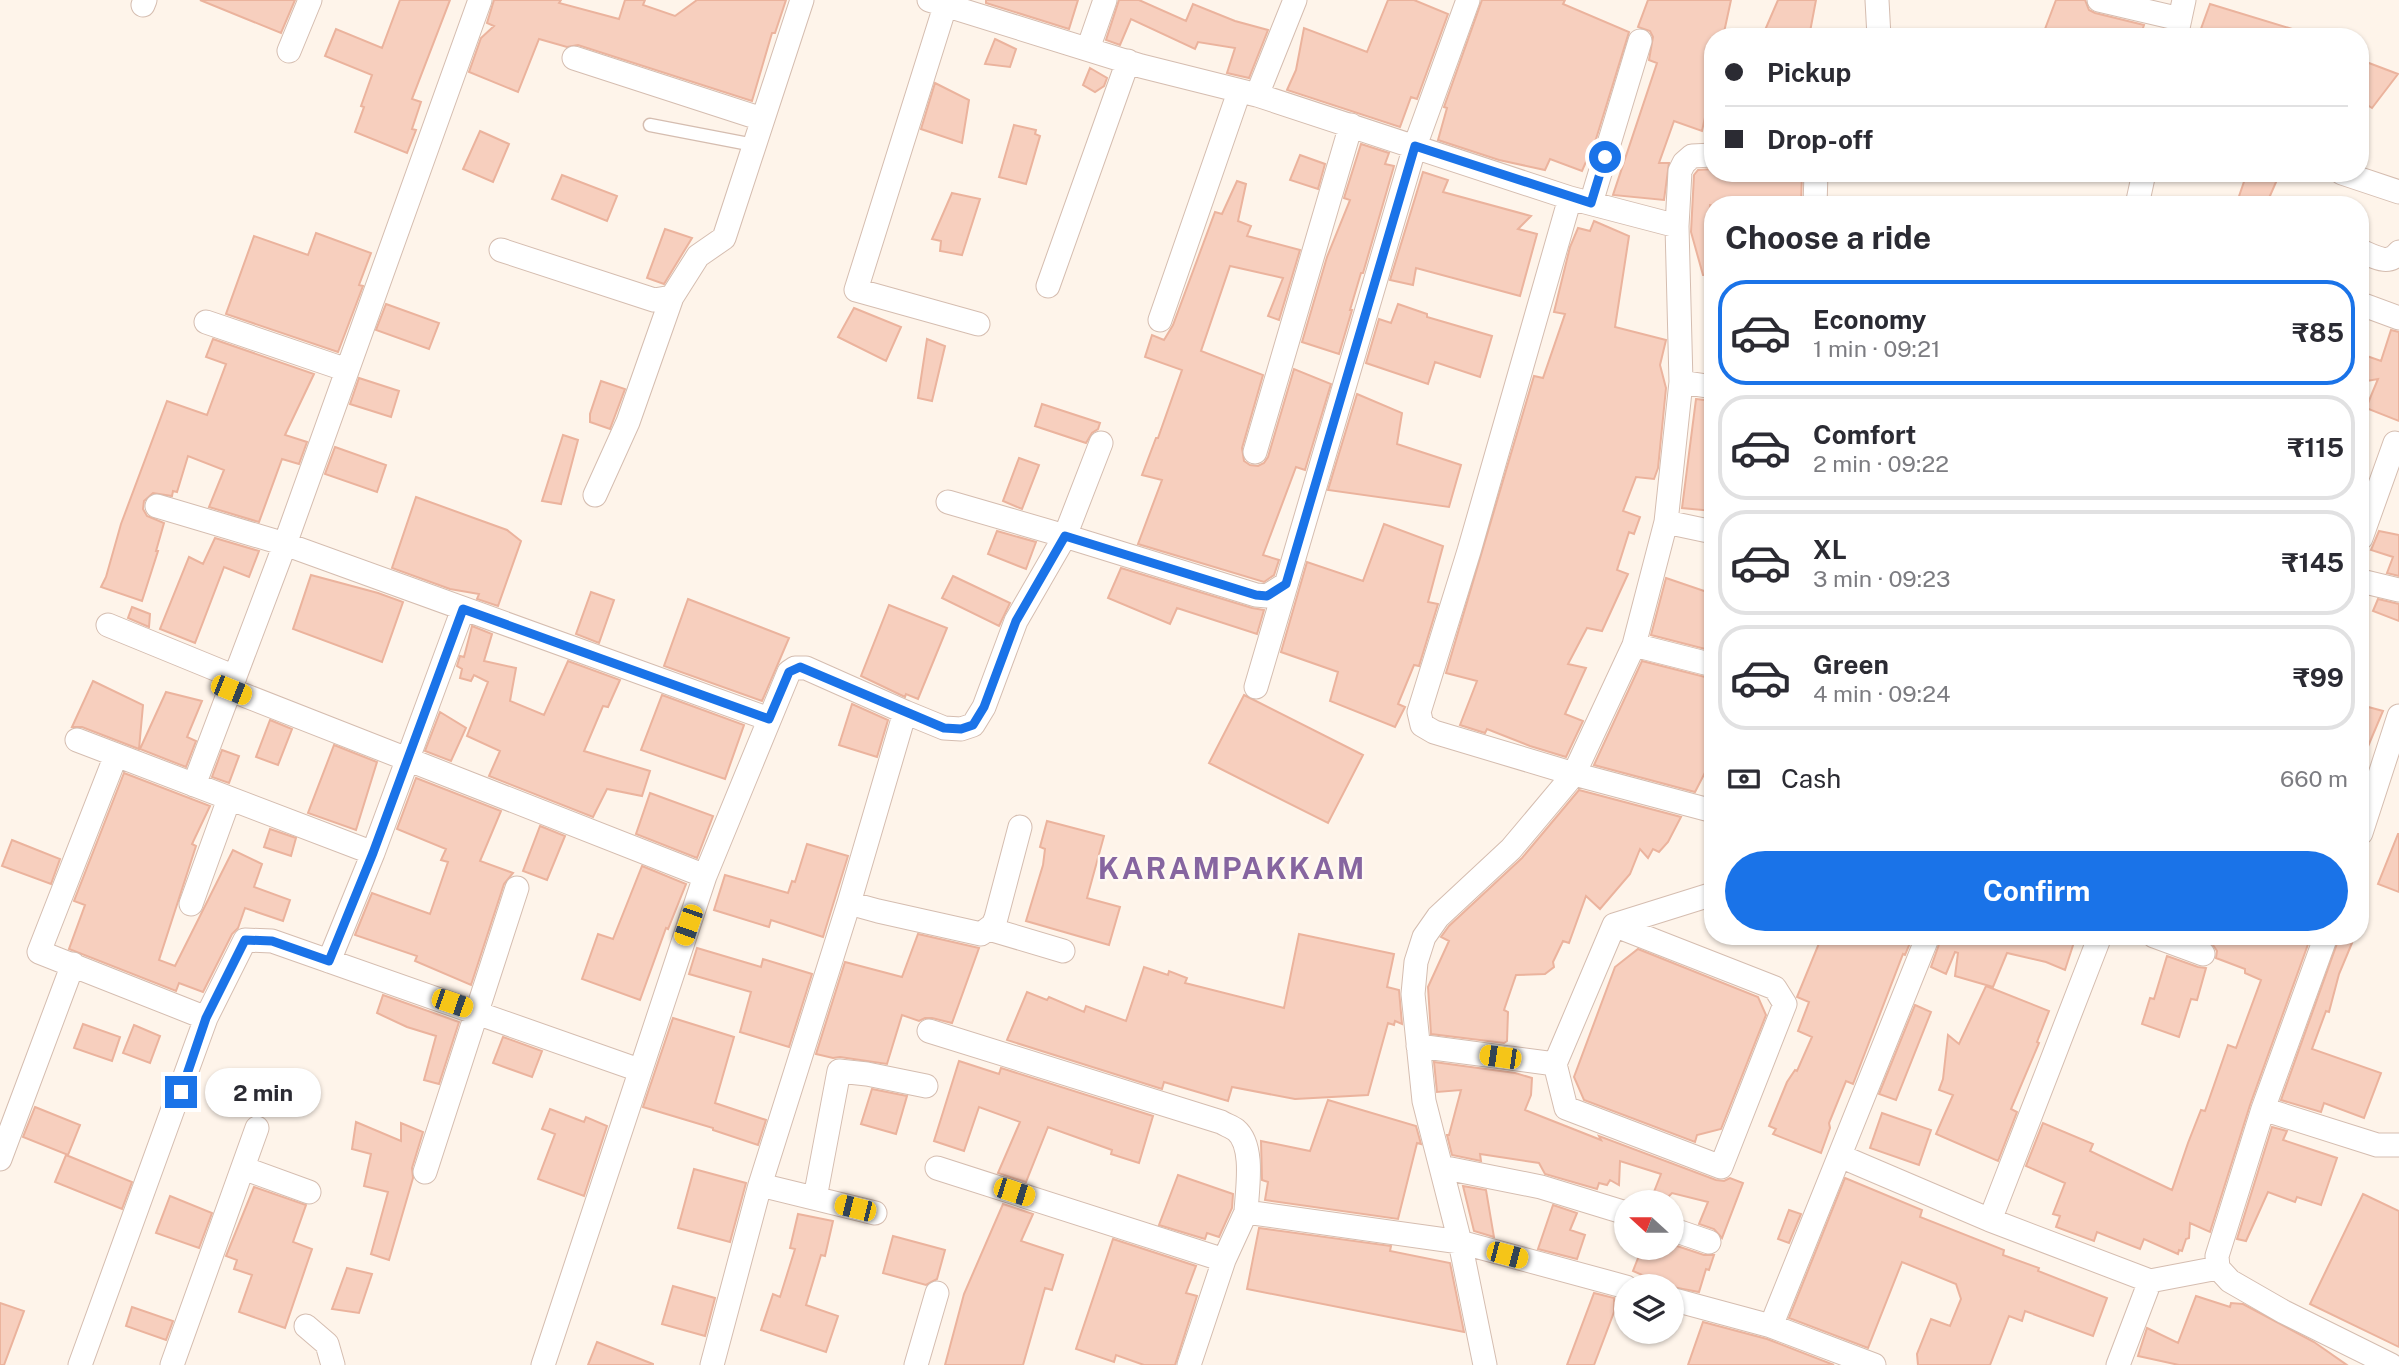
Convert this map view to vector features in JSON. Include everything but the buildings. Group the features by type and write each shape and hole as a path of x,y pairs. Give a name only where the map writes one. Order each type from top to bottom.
{"street":[{"path":"289,51 310,0"},
{"path":"194,785 285,544 480,0"},
{"path":"595,495 628,422 672,297 698,256 724,237 802,0"},
{"path":"1088,49 1105,0"},
{"path":"1160,320 1248,93 1295,0"},
{"path":"1256,687 1415,146 1468,0"},
{"path":"1877,0 1879,28"},
{"path":"2099,0 2180,19"},
{"path":"978,324 856,290 940,2 1128,61 1248,93 1580,200 1677,226"},
{"path":"1640,41 1580,200 1419,712 1422,724 1434,732 1574,774 1704,809"},
{"path":"574,58 762,119"},
{"path":"1048,286 1128,61"},
{"path":"1255,452 1351,125"},
{"path":"1485,1365 1460,1242 1424,1101 1413,993 1416,962 1424,937 1438,916 1511,849 1574,774 1634,645 1667,522 1681,382 1677,226 1681,171 1684,163 1692,156 1704,155"},
{"path":"2369,182 2399,192"},
{"path":"501,250 654,300 672,297"},
{"path":"2369,254 2388,261 2399,252"},
{"path":"2369,307 2399,318"},
{"path":"206,323 347,370"},
{"path":"1681,382 1704,386"},
{"path":"543,1365 705,876 789,672 800,667 944,728 961,729 973,725 984,707 1016,621 1065,536 1101,443"},
{"path":"2369,516 2395,443"},
{"path":"948,502 1256,595 1267,596 1286,584"},
{"path":"156,506 285,544 769,719"},
{"path":"1667,522 1704,530"},
{"path":"2369,583 2399,590"},
{"path":"329,961 373,853 463,609"},
{"path":"108,625 407,759 705,876"},
{"path":"1634,645 1704,663"},
{"path":"712,1365 760,1185 849,902 905,712"},
{"path":"2369,779 2399,716"},
{"path":"77,740 373,853"},
{"path":"116,755 39,952 206,1018"},
{"path":"191,904 229,799"},
{"path":"849,902 878,911 981,933 989,929 996,918 1020,827"},
{"path":"425,1172 517,888"},
{"path":"1614,925 1775,988 1785,1004 1721,1167 1566,1108 1555,1064 1614,925 1704,897"},
{"path":"989,929 1063,951"},
{"path":"80,1365 206,1018 245,940 272,941 639,1070"},
{"path":"1771,1326 1924,945"},
{"path":"1990,1220 2097,945"},
{"path":"2178,945 2203,954"},
{"path":"2323,945 2263,1110 2217,1256 2218,1268 2230,1280 2284,1312 2392,1365"},
{"path":"0,1159 73,964"},
{"path":"929,1031 1221,1122 1236,1130 1243,1138 1248,1152 1246,1212 1224,1260 1189,1365"},
{"path":"1418,1046 1555,1064"},
{"path":"815,1198 839,1071 926,1086"},
{"path":"2263,1110 2377,1145 2399,1145"},
{"path":"172,1365 257,1128"},
{"path":"1840,1156 1990,1220 2150,1281 2218,1268"},
{"path":"1441,1167 1541,1186 1614,1209"},
{"path":"243,1168 309,1192"},
{"path":"937,1168 1224,1260"},
{"path":"760,1185 875,1213"},
{"path":"1246,1212 1460,1242 1614,1284"},
{"path":"1684,1233 1709,1242"},
{"path":"2118,1365 2150,1281"},
{"path":"916,1365 937,1293"},
{"path":"1684,1303 1771,1326 1874,1365"},
{"path":"306,1326 327,1344 333,1365"}],"lane":[{"path":"650,125 754,145"}],"district":[{"name":"KARAMPAKKAM","path":"1232,869"}],"route":[{"path":"181,1092 206,1018 245,940 272,941 329,961 373,853 463,609 769,719 789,672 800,667 944,728 961,729 973,725 984,707 1016,621 1065,536 1256,595 1267,596 1286,584 1415,146 1591,203 1605,157"}]}
